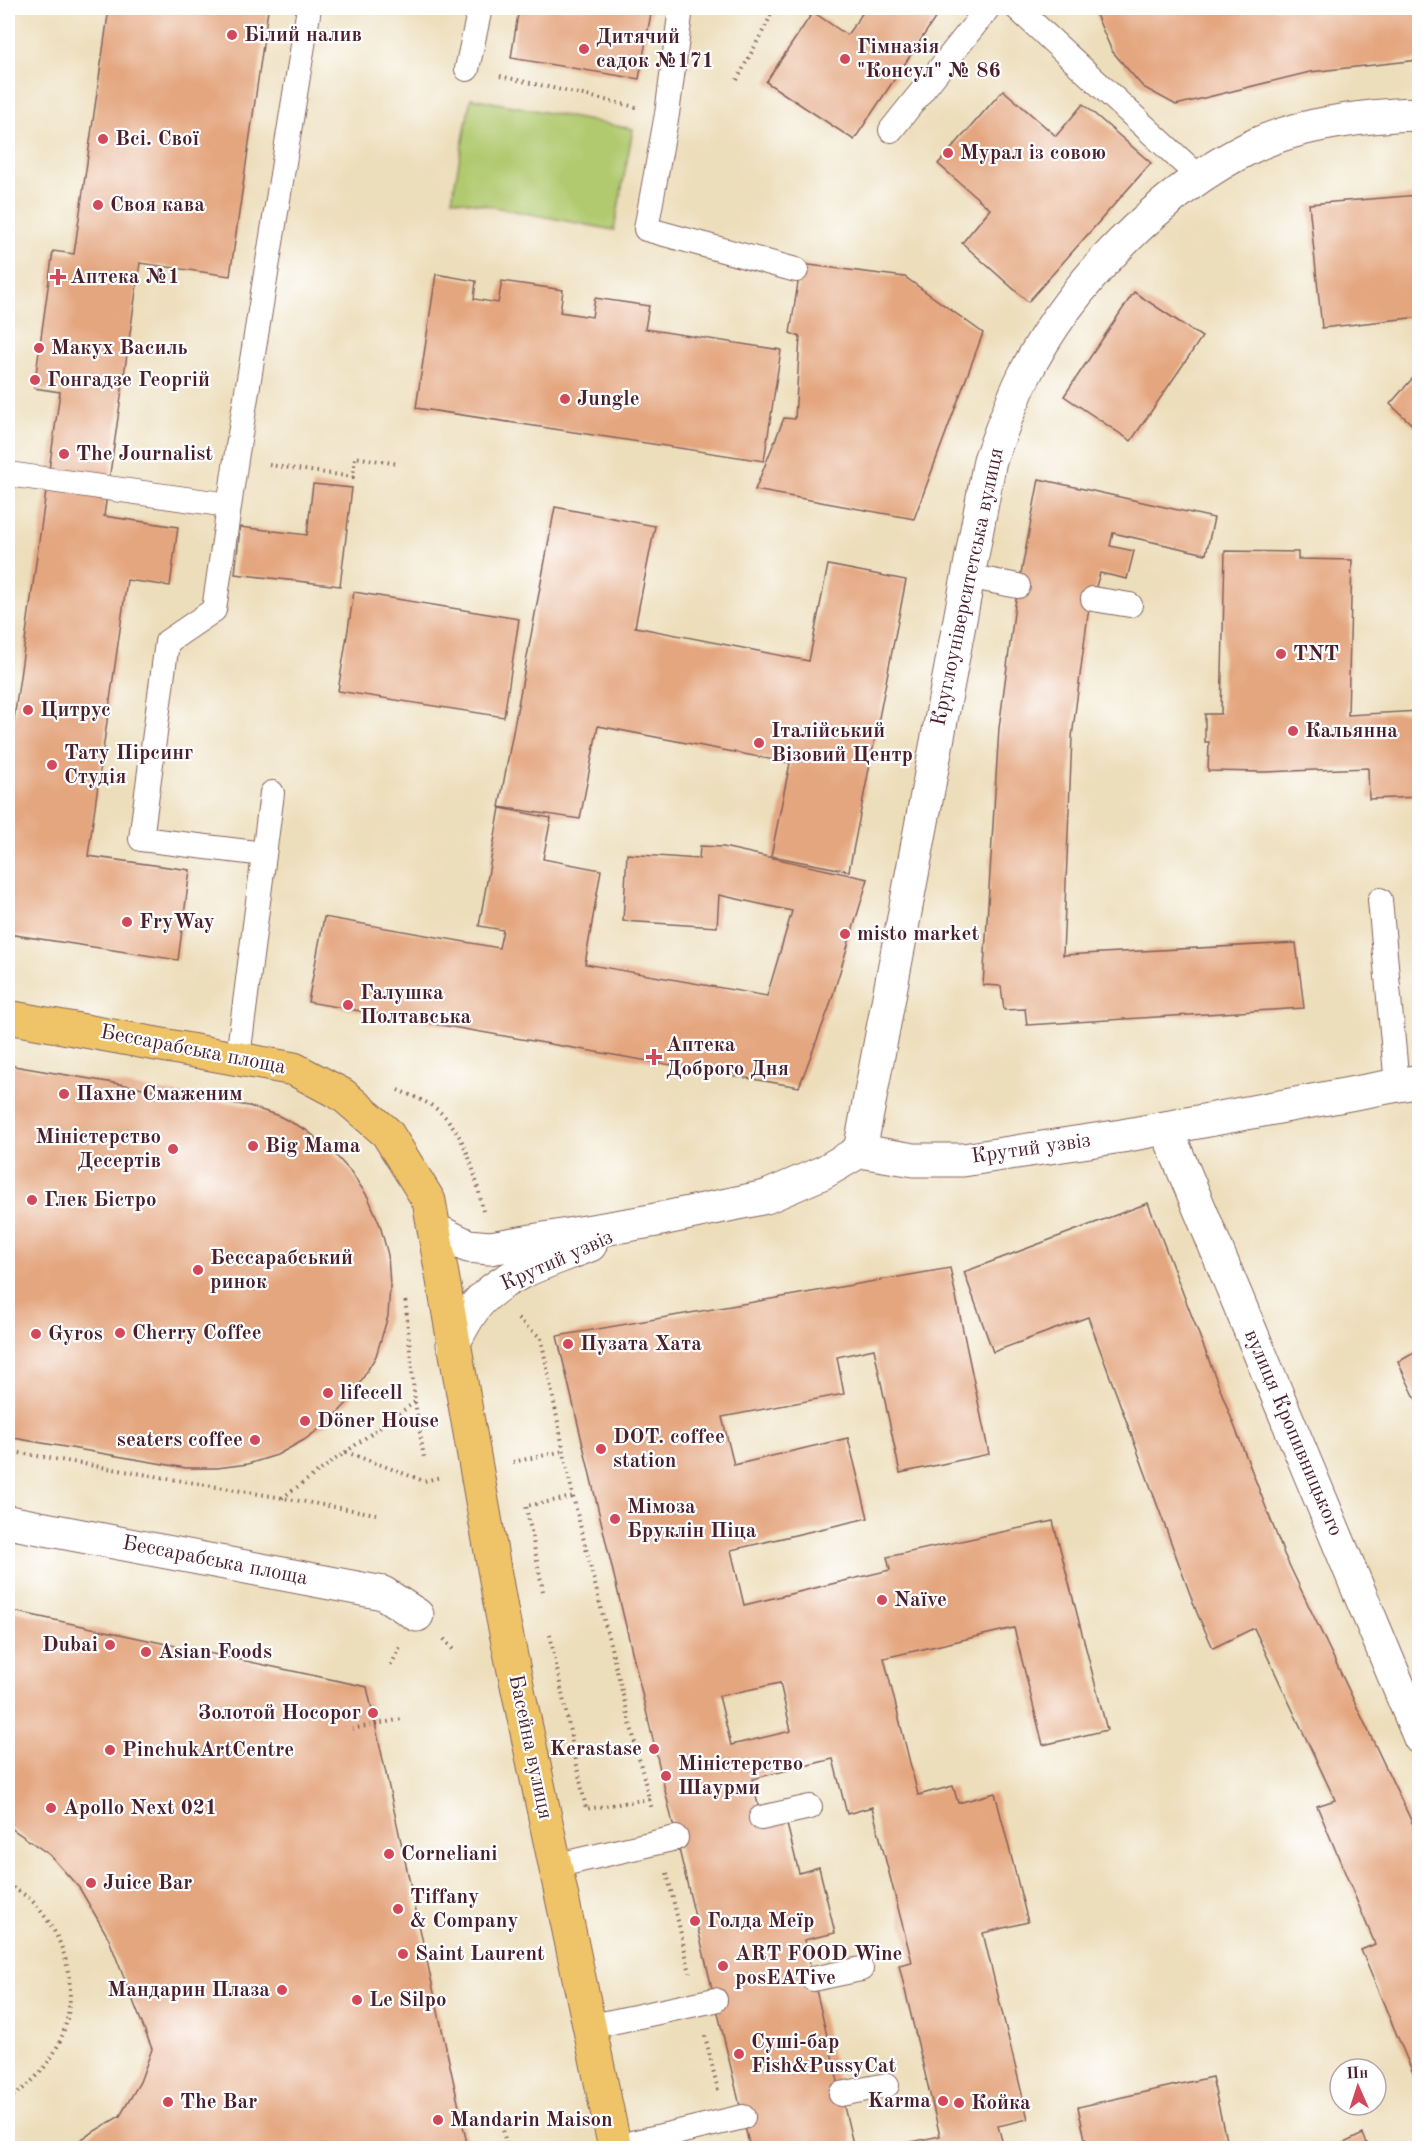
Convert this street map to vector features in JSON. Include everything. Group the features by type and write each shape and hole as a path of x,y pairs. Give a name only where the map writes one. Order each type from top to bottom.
{"main road":[{"name":"Бессарабська площа","path":"8,1017 294,1069 343,1095 387,1133 429,1201 453,1344"},
{"name":"Басейна вулиця","path":"453,1344 500,1603 615,2148"}],"street":[{"name":"Круглоуніверситетська вулиця","path":"860,1151 990,460 1030,367 1050,332 1096,271 1158,210 1199,177 1252,146 1302,129 1394,114 1419,114"},
{"name":"Крутий узвіз","path":"435,1230 468,1246 490,1248 651,1221 766,1197 824,1172 860,1151 914,1160 963,1160 1166,1128 1408,1083"},
{"name":"вулиця Кропивницького","path":"1166,1128 1419,1738"},
{"name":"Крутий узвіз","path":"453,1344 479,1301 498,1285 519,1274 651,1221"},
{"name":"Бессарабська площа","path":"8,1522 383,1593 417,1615"}],"lane":[{"path":"264,854 141,839 167,642 214,610 228,505 309,8"},
{"path":"467,69 480,8"},
{"path":"681,8 667,114 646,230 796,270"},
{"path":"891,130 988,8"},
{"path":"1017,8 1199,177"},
{"path":"8,474 228,505"},
{"path":"967,576 1018,586"},
{"path":"1093,599 1130,605"},
{"path":"238,1058 272,793"},
{"path":"1380,900 1408,1083"},
{"path":"761,1818 810,1806"},
{"path":"554,1866 668,1840"},
{"path":"813,1979 861,1969"},
{"path":"588,2026 706,2002"},
{"path":"841,2094 887,2085"},
{"path":"615,2148 734,2119"}],"path":[{"path":"737,80 775,8"},
{"path":"467,69 667,114"},
{"path":"236,459 353,477 355,457 398,464"},
{"path":"405,1291 415,1402 424,1458"},
{"path":"541,1338 573,1497 650,1799 668,1840 734,2119"},
{"path":"282,1498 415,1402"},
{"path":"8,1451 376,1514"},
{"path":"543,1591 526,1506 573,1497"},
{"path":"550,1635 586,1809 650,1799"},
{"path":"352,1729 402,1719"},
{"path":"8,1885 33,1901 58,1935 70,1976 69,2017 54,2057 26,2088 8,2099"},
{"path":"480,2115 502,2126 507,2148"}],"green space":[{"path":"471,98 633,129 614,230 452,199"}],"building":[{"path":"109,8 268,10 230,276 140,263 104,516 178,527 170,586 127,580 88,856 190,870 178,960 8,934 8,762 60,392 34,388 53,251 74,254"},
{"path":"519,8 652,8 639,79 511,58"},
{"name":"Гімназія \"Консул\" № 86","path":"866,8 942,8 854,140 766,82 813,12 847,35"},
{"path":"1093,8 1419,8 1419,60 1310,72 1176,105 1143,87 1112,51"},
{"path":"1003,90 1056,136 1083,104 1151,163 1028,302 962,243 990,209 938,164"},
{"path":"1419,195 1419,317 1322,328 1309,204"},
{"path":"801,264 905,277 983,333 914,519 755,490 784,418 795,419 800,337 790,333"},
{"path":"436,274 476,281 474,299 498,303 502,281 563,290 560,312 592,317 595,298 649,306 645,329 781,350 764,461 416,408"},
{"path":"1134,292 1202,337 1131,441 1064,396"},
{"path":"1419,371 1419,431 1390,404"},
{"path":"1039,479 1214,518 1206,554 1113,533 1110,546 1134,551 1127,579 1100,573 1088,614 1072,737 1063,955 1296,943 1304,1008 1027,1025 1025,1009 1004,1010 1001,986 983,985 999,728 1015,605"},
{"path":"313,484 352,488 340,586 235,574 240,527 307,535"},
{"path":"555,507 655,526 635,627 809,661 828,565 906,580 849,871 771,856 790,763 598,726 580,819 499,807"},
{"path":"1225,551 1298,552 1298,559 1352,560 1348,715 1419,711 1419,797 1369,799 1368,768 1264,772 1208,771 1209,742 1205,742 1205,714 1221,714"},
{"path":"354,592 519,619 504,717 338,691"},
{"path":"500,808 551,818 543,859 601,870 585,964 767,996 792,911 719,895 717,927 623,921 627,854 699,859 700,846 723,847 868,879 829,1008 799,1087 308,1002 324,917 499,948 503,930 479,926"},
{"name":"Бессарабський ринок","path":"8,1065 249,1106 279,1116 306,1130 330,1149 351,1172 368,1197 380,1225 388,1255 390,1286 388,1316 376,1356 350,1400 329,1422 304,1440 277,1455 248,1464 217,1468 186,1468 8,1437"},
{"path":"1148,1203 1284,1554 1419,1837 1419,2076 1415,2078 1361,1950 1375,1944 1317,1806 1335,1800 1254,1628 1213,1648 1197,1613 1088,1317 993,1352 964,1272"},
{"path":"950,1268 989,1454 900,1473 874,1349 837,1357 844,1394 722,1417 734,1465 848,1438 868,1518 731,1550 744,1605 890,1570 887,1557 1053,1521 1107,1730 1043,1745 1014,1628 884,1658 918,1795 953,1786 958,1803 995,1793 1028,1922 983,1933 1028,2119 998,2126 1004,2148 903,2148 902,2144 940,2136 899,1965 912,1962 872,1807 847,1814 833,1759 752,1779 763,1826 786,1820 799,1873 819,1867 835,1933 804,1940 854,2148 750,2148 557,1336","holes":["780,1683 791,1731 731,1745 719,1696"]},
{"path":"1419,1350 1419,1406 1398,1362"},
{"path":"8,1610 367,1687 468,2148 8,2148 8,2145 75,2143 120,2116 140,2082 152,2049 108,1937 80,1889 50,1855 8,1826"},
{"path":"1212,2077 1228,2148 1087,2148 1078,2107"},
{"path":"1363,2134 1369,2148 1333,2148"}],"place":[{"name":"Білий налив","path":"232,35"},
{"name":"Дитячий садок №171","path":"584,49"},
{"name":"Гімназія \"Консул\" № 86","path":"845,59"},
{"name":"Всі. Свої","path":"103,139"},
{"name":"Мурал із совою","path":"948,153"},
{"name":"Своя кава","path":"98,205"},
{"name":"Аптека №1","path":"58,277"},
{"name":"Макух Василь","path":"39,348"},
{"name":"Гонгадзе Георгій","path":"35,380"},
{"name":"Jungle","path":"565,399"},
{"name":"The Journalist","path":"64,454"},
{"name":"TNT","path":"1281,654"},
{"name":"Цитрус","path":"28,710"},
{"name":"Кальянна","path":"1293,731"},
{"name":"Італійський Візовий Центр","path":"759,743"},
{"name":"Тату Пірсинг Студія","path":"52,765"},
{"name":"FryWay","path":"127,922"},
{"name":"misto market","path":"845,934"},
{"name":"Галушка Полтавська","path":"348,1005"},
{"name":"Аптека Доброго Дня","path":"654,1057"},
{"name":"Пахне Смаженим","path":"64,1094"},
{"name":"Big Mama","path":"253,1146"},
{"name":"Міністерство Десертів","path":"173,1149"},
{"name":"Глек Бістро","path":"32,1200"},
{"name":"Бессарабський ринок","path":"198,1270"},
{"name":"Cherry Coffee","path":"120,1333"},
{"name":"Gyros","path":"36,1334"},
{"name":"Пузата Хата","path":"568,1344"},
{"name":"lifecell","path":"328,1393"},
{"name":"Döner House","path":"305,1421"},
{"name":"seaters coffee","path":"255,1440"},
{"name":"DOT. coffee station","path":"601,1449"},
{"name":"Мімоза Бруклін Піца","path":"615,1519"},
{"name":"Naïve","path":"882,1600"},
{"name":"Dubai","path":"110,1645"},
{"name":"Asian Foods","path":"146,1652"},
{"name":"Золотой Носорог","path":"373,1713"},
{"name":"Kerastase","path":"654,1749"},
{"name":"PinchukArtCentre","path":"110,1750"},
{"name":"Міністерство Шаурми","path":"666,1776"},
{"name":"Apollo Next 021","path":"51,1808"},
{"name":"Corneliani","path":"389,1854"},
{"name":"Juice Bar","path":"91,1883"},
{"name":"Tiffany & Company","path":"398,1909"},
{"name":"Голда Меїр","path":"695,1921"},
{"name":"Saint Laurent","path":"403,1954"},
{"name":"ART FOOD Wine posEATive","path":"723,1966"},
{"name":"Мандарин Плаза","path":"282,1990"},
{"name":"Le Silpo","path":"357,2000"},
{"name":"Суші-бар Fish&PussyCat","path":"739,2054"},
{"name":"Karma","path":"943,2101"},
{"name":"The Bar","path":"168,2102"},
{"name":"Койка","path":"959,2103"},
{"name":"Mandarin Maison","path":"438,2120"}]}
